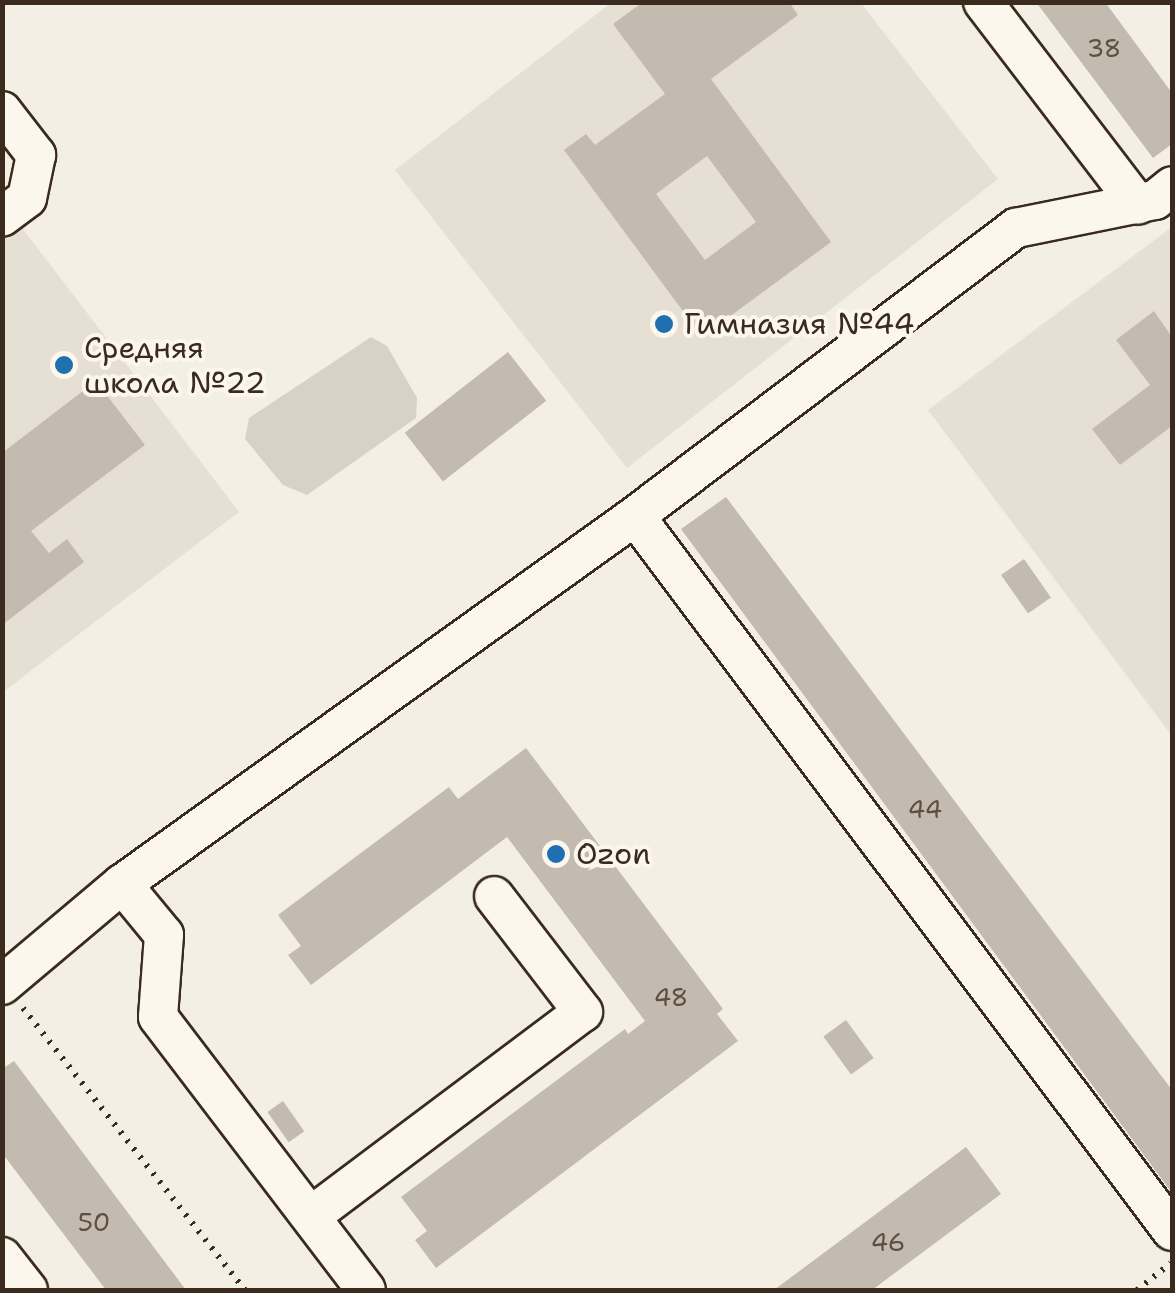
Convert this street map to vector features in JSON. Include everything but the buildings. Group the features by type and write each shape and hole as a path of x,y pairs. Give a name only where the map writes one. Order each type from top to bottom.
{"lane":[{"path":"983,2 1138,205"},
{"path":"2,112 36,155 27,198 2,217"},
{"path":"3,985 122,884 635,516 1016,228 1138,205 1156,200 1172,186"},
{"path":"635,516 1172,1231"},
{"path":"122,884 164,935 158,1017 366,1290"},
{"path":"311,1216 583,1012 494,896"},
{"path":"2,1257 28,1290"}],"path":[{"path":"3,985 244,1290"},
{"path":"1137,1290 1172,1262"}],"shaded area":[{"name":"Гимназия №44","path":"860,2 998,179 627,468 395,170 611,3"},
{"name":"Средняя школа №22","path":"10,212 239,512 3,692 2,218"},
{"name":"Гимназия №44","path":"1172,227 1172,736 928,410"},
{"path":"371,337 387,346 417,398 416,418 307,495 283,485 245,439 249,418"}],"place":[{"name":"Гимназия №44","path":"664,324"},
{"name":"Средняя школа №22","path":"64,365"},
{"name":"Ozon","path":"556,854"}]}
